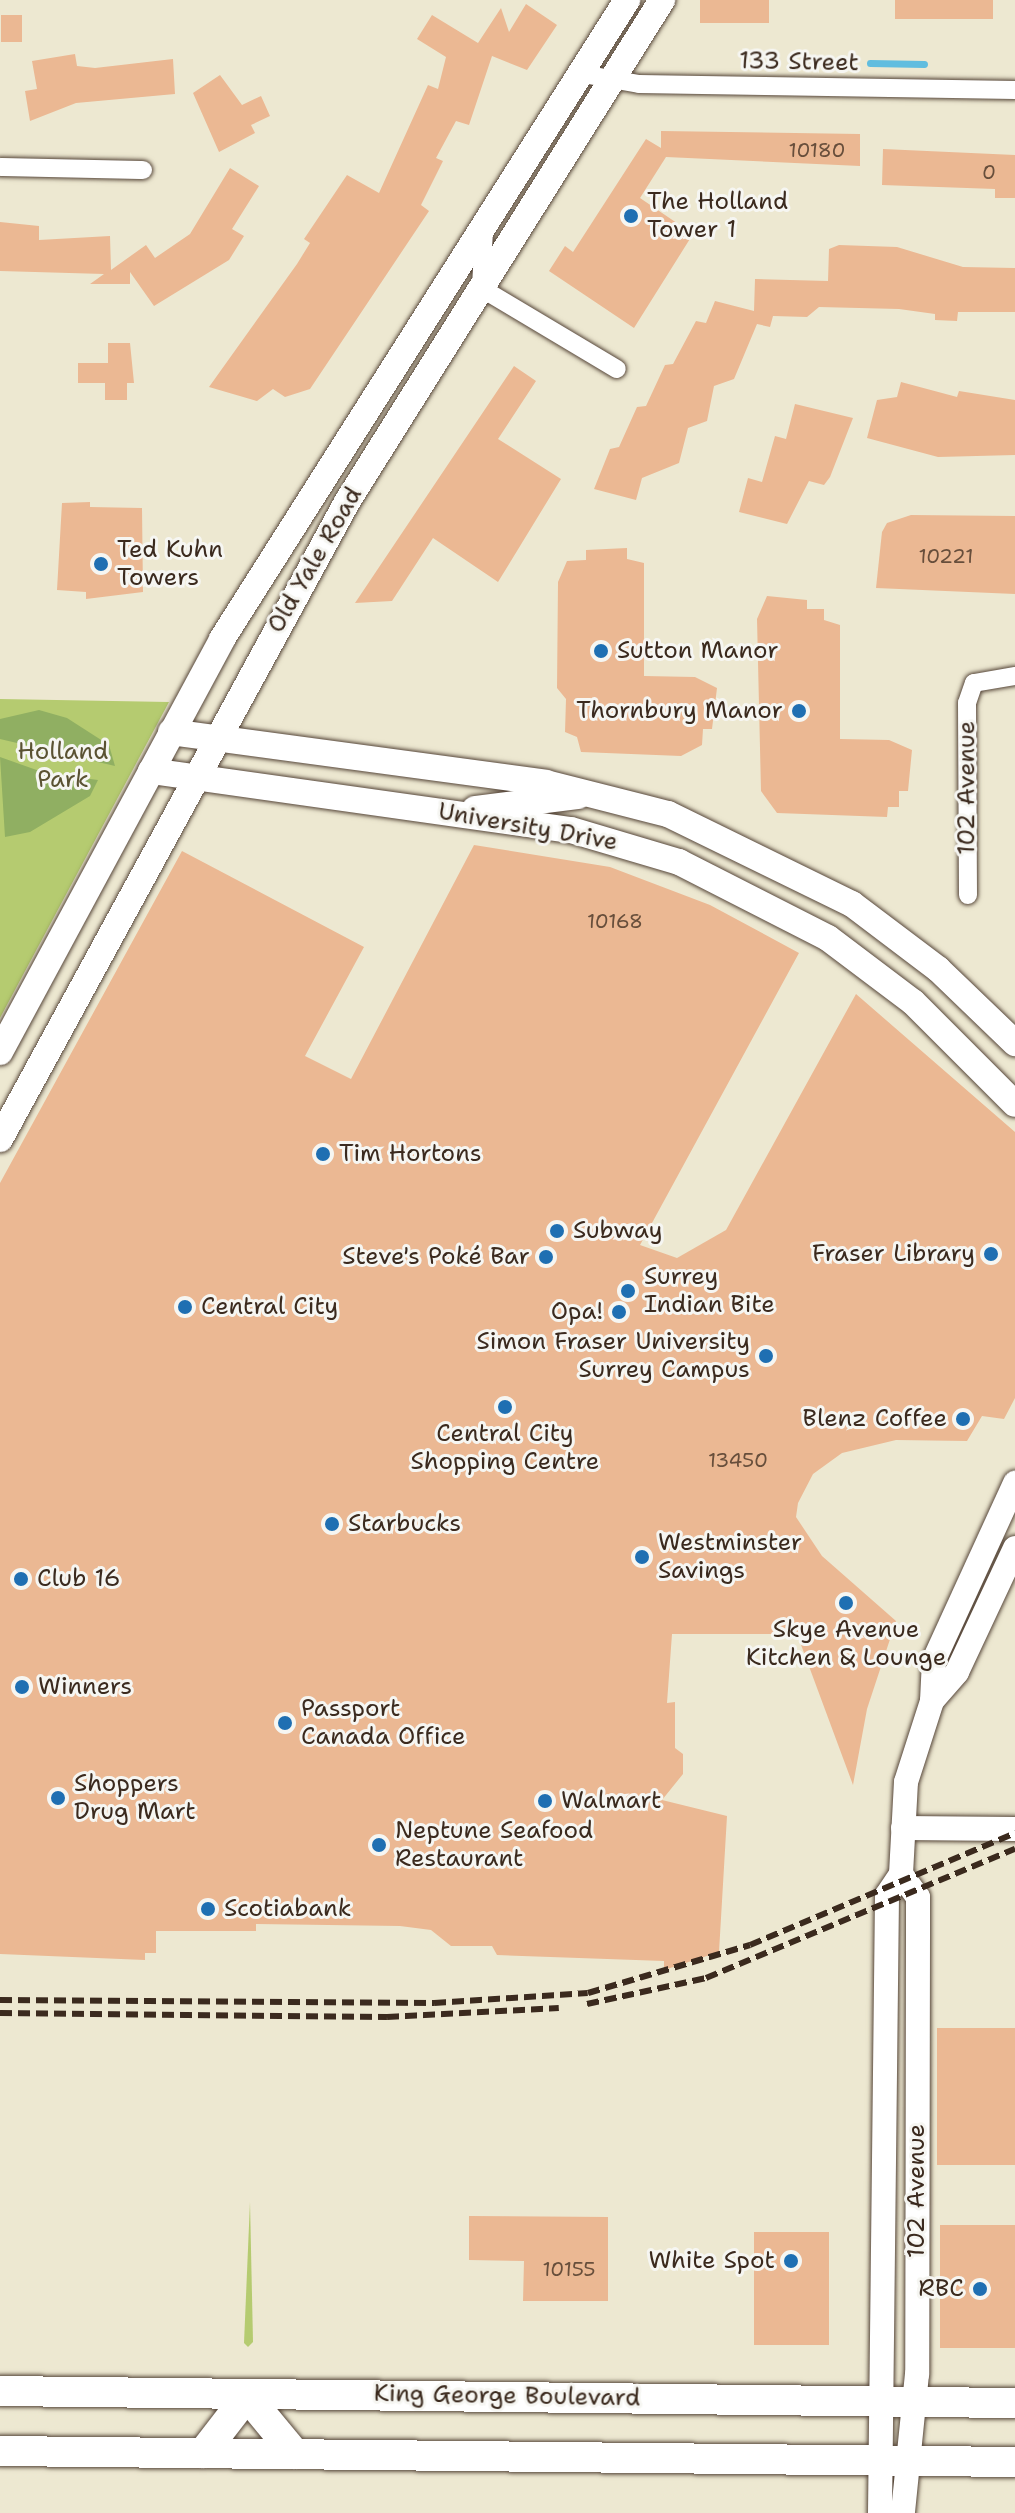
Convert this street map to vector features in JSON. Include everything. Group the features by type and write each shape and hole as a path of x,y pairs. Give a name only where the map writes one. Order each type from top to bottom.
{"main road":[{"name":"Old Yale Road","path":"0,1052 171,732 316,483 583,74 627,0"},
{"name":"Old Yale Road","path":"0,1139 214,738 355,490 662,0"},
{"name":"University Drive","path":"171,732 593,793 722,836 836,894 938,969 1015,1043"},
{"name":"University Drive","path":"151,771 458,812 639,848 758,897 901,992 1015,1104"},
{"path":"458,812 593,793"},
{"name":"King George Boulevard","path":"0,2391 1015,2403"},
{"path":"203,2453 247,2396 295,2454"},
{"path":"0,2451 1015,2462"}],"street":[{"name":"133 Street","path":"583,74 614,81 1015,90"},
{"path":"0,167 143,170"},
{"path":"484,223 481,288 617,369"},
{"name":"102 Avenue","path":"968,895 967,703 974,683 1015,676"},
{"name":"102 Avenue","path":"903,2513 881,2401 887,1895 901,1874 908,1772 932,1701 942,1636 1015,1483"},
{"name":"102 Avenue","path":"932,1701 957,1672 1015,1548"},
{"path":"903,1828 1015,1829"},
{"name":"102 Avenue","path":"880,2513 893,2459 916,2401 918,1897 901,1874"}],"green space":[{"name":"Holland Park","path":"0,699 169,702 0,1018"},
{"path":"39,710 67,718 109,745 115,766 0,739 0,719"},
{"path":"0,757 45,773 98,780 90,796 30,832 5,837"},
{"path":"250,2202 253,2342 248,2347 244,2343"}],"building":[{"path":"700,0 769,0 769,23 700,23"},
{"path":"895,0 993,0 993,19 895,19"},
{"path":"526,4 557,25 527,70 492,56 469,125 456,121 436,158 443,161 421,205 429,211 310,389 285,397 273,389 257,401 209,387 297,264 310,243 304,239 347,175 379,193 428,85 438,89 446,57 417,39 432,15 478,43 501,8 509,32"},
{"path":"1,15 22,15 22,42 1,42"},
{"path":"75,54 77,66 95,68 173,59 175,94 76,103 30,121 25,91 37,89 32,61"},
{"path":"220,75 242,105 261,96 270,116 251,125 255,133 219,152 193,93"},
{"name":"The Holland Tower 1","path":"661,131 860,134 860,166 666,157 640,198 693,234 634,328 549,271 565,246 573,252 646,139 661,148"},
{"path":"883,149 1015,155 1015,198 995,198 995,189 882,185"},
{"path":"230,168 259,186 232,229 244,236 229,260 154,306 130,272 130,284 90,284 104,274 0,271 0,222 39,226 39,240 110,236 111,270 146,245 155,258 190,234"},
{"path":"839,245 897,247 963,267 1015,268 1015,312 958,312 957,321 935,320 935,314 899,309 819,307 807,317 773,316 770,327 757,324 734,379 714,386 707,421 688,428 679,463 642,478 636,500 594,489 610,449 619,447 637,407 646,406 665,365 673,364 696,321 706,323 715,301 754,311 755,279 828,281 829,249"},
{"path":"108,343 130,343 134,383 127,383 127,400 105,400 105,383 78,383 78,363 108,363"},
{"path":"514,366 536,381 498,439 561,479 498,582 433,538 392,601 355,603"},
{"path":"901,382 957,397 959,391 1015,400 1015,455 938,457 867,438 877,400 897,397"},
{"path":"795,404 853,418 830,477 824,485 809,481 787,524 739,512 748,478 762,482 775,436 786,439"},
{"name":"Ted Kuhn Towers","path":"90,502 90,507 142,508 143,592 86,599 86,592 57,590 62,503"},
{"path":"911,515 1015,516 1015,594 876,588 882,532 887,523"},
{"name":"Sutton Manor","path":"627,548 627,559 644,563 644,676 695,677 717,688 712,729 703,729 702,745 681,756 581,752 577,737 565,732 566,699 557,688 558,582 567,561 586,560 586,550"},
{"name":"Thornbury Manor","path":"767,596 807,600 807,609 824,609 824,620 840,625 840,739 889,740 912,750 908,791 899,791 899,807 888,807 887,817 777,813 761,791 757,619"},
{"name":"Central City Shopping Centre","path":"474,845 610,867 710,905 799,953 640,1245 677,1258 726,1230 856,994 1015,1132 1015,1398 1004,1419 982,1416 967,1441 896,1440 842,1453 813,1474 798,1503 796,1517 822,1556 896,1621 867,1709 853,1785 797,1634 672,1634 667,1703 675,1702 675,1748 683,1754 683,1774 662,1800 727,1816 719,1952 664,1970 664,1961 497,1955 492,1946 451,1946 431,1930 400,1926 256,1924 256,1931 156,1931 156,1953 145,1953 145,1960 0,1954 0,1183 182,851 364,947 305,1056 351,1079"},
{"path":"937,2028 1015,2028 1015,2165 937,2165"},
{"path":"469,2216 608,2217 608,2301 523,2301 524,2261 469,2260"},
{"path":"940,2225 1015,2225 1015,2348 940,2348"},
{"name":"White Spot","path":"754,2232 829,2232 829,2345 754,2345"}],"waterway":[{"path":"870,63 924,64"}],"railway":[{"path":"0,2000 434,2003 588,1993 750,1945 1015,1833"},
{"path":"587,2004 706,1978 1015,1849"},
{"path":"0,2013 387,2017 559,2008"}],"place":[{"name":"The Holland Tower 1","path":"631,216"},
{"name":"Ted Kuhn Towers","path":"101,564"},
{"name":"Sutton Manor","path":"601,651"},
{"name":"Thornbury Manor","path":"799,711"},
{"name":"Tim Hortons","path":"323,1154"},
{"name":"Subway","path":"557,1231"},
{"name":"Fraser Library","path":"991,1254"},
{"name":"Steve's Poké Bar","path":"546,1257"},
{"name":"Surrey Indian Bite","path":"628,1291"},
{"name":"Central City","path":"185,1307"},
{"name":"Opa!","path":"619,1312"},
{"name":"Simon Fraser University Surrey Campus","path":"766,1356"},
{"name":"Central City Shopping Centre","path":"505,1407"},
{"name":"Blenz Coffee","path":"963,1419"},
{"name":"Starbucks","path":"332,1524"},
{"name":"Westminster Savings","path":"642,1557"},
{"name":"Club 16","path":"21,1579"},
{"name":"Skye Avenue Kitchen & Lounge","path":"846,1603"},
{"name":"Winners","path":"22,1687"},
{"name":"Passport Canada Office","path":"285,1723"},
{"name":"Shoppers Drug Mart","path":"58,1798"},
{"name":"Walmart","path":"545,1801"},
{"name":"Neptune Seafood Restaurant","path":"379,1845"},
{"name":"Scotiabank","path":"208,1909"},
{"name":"White Spot","path":"791,2261"},
{"name":"RBC","path":"980,2289"}]}
